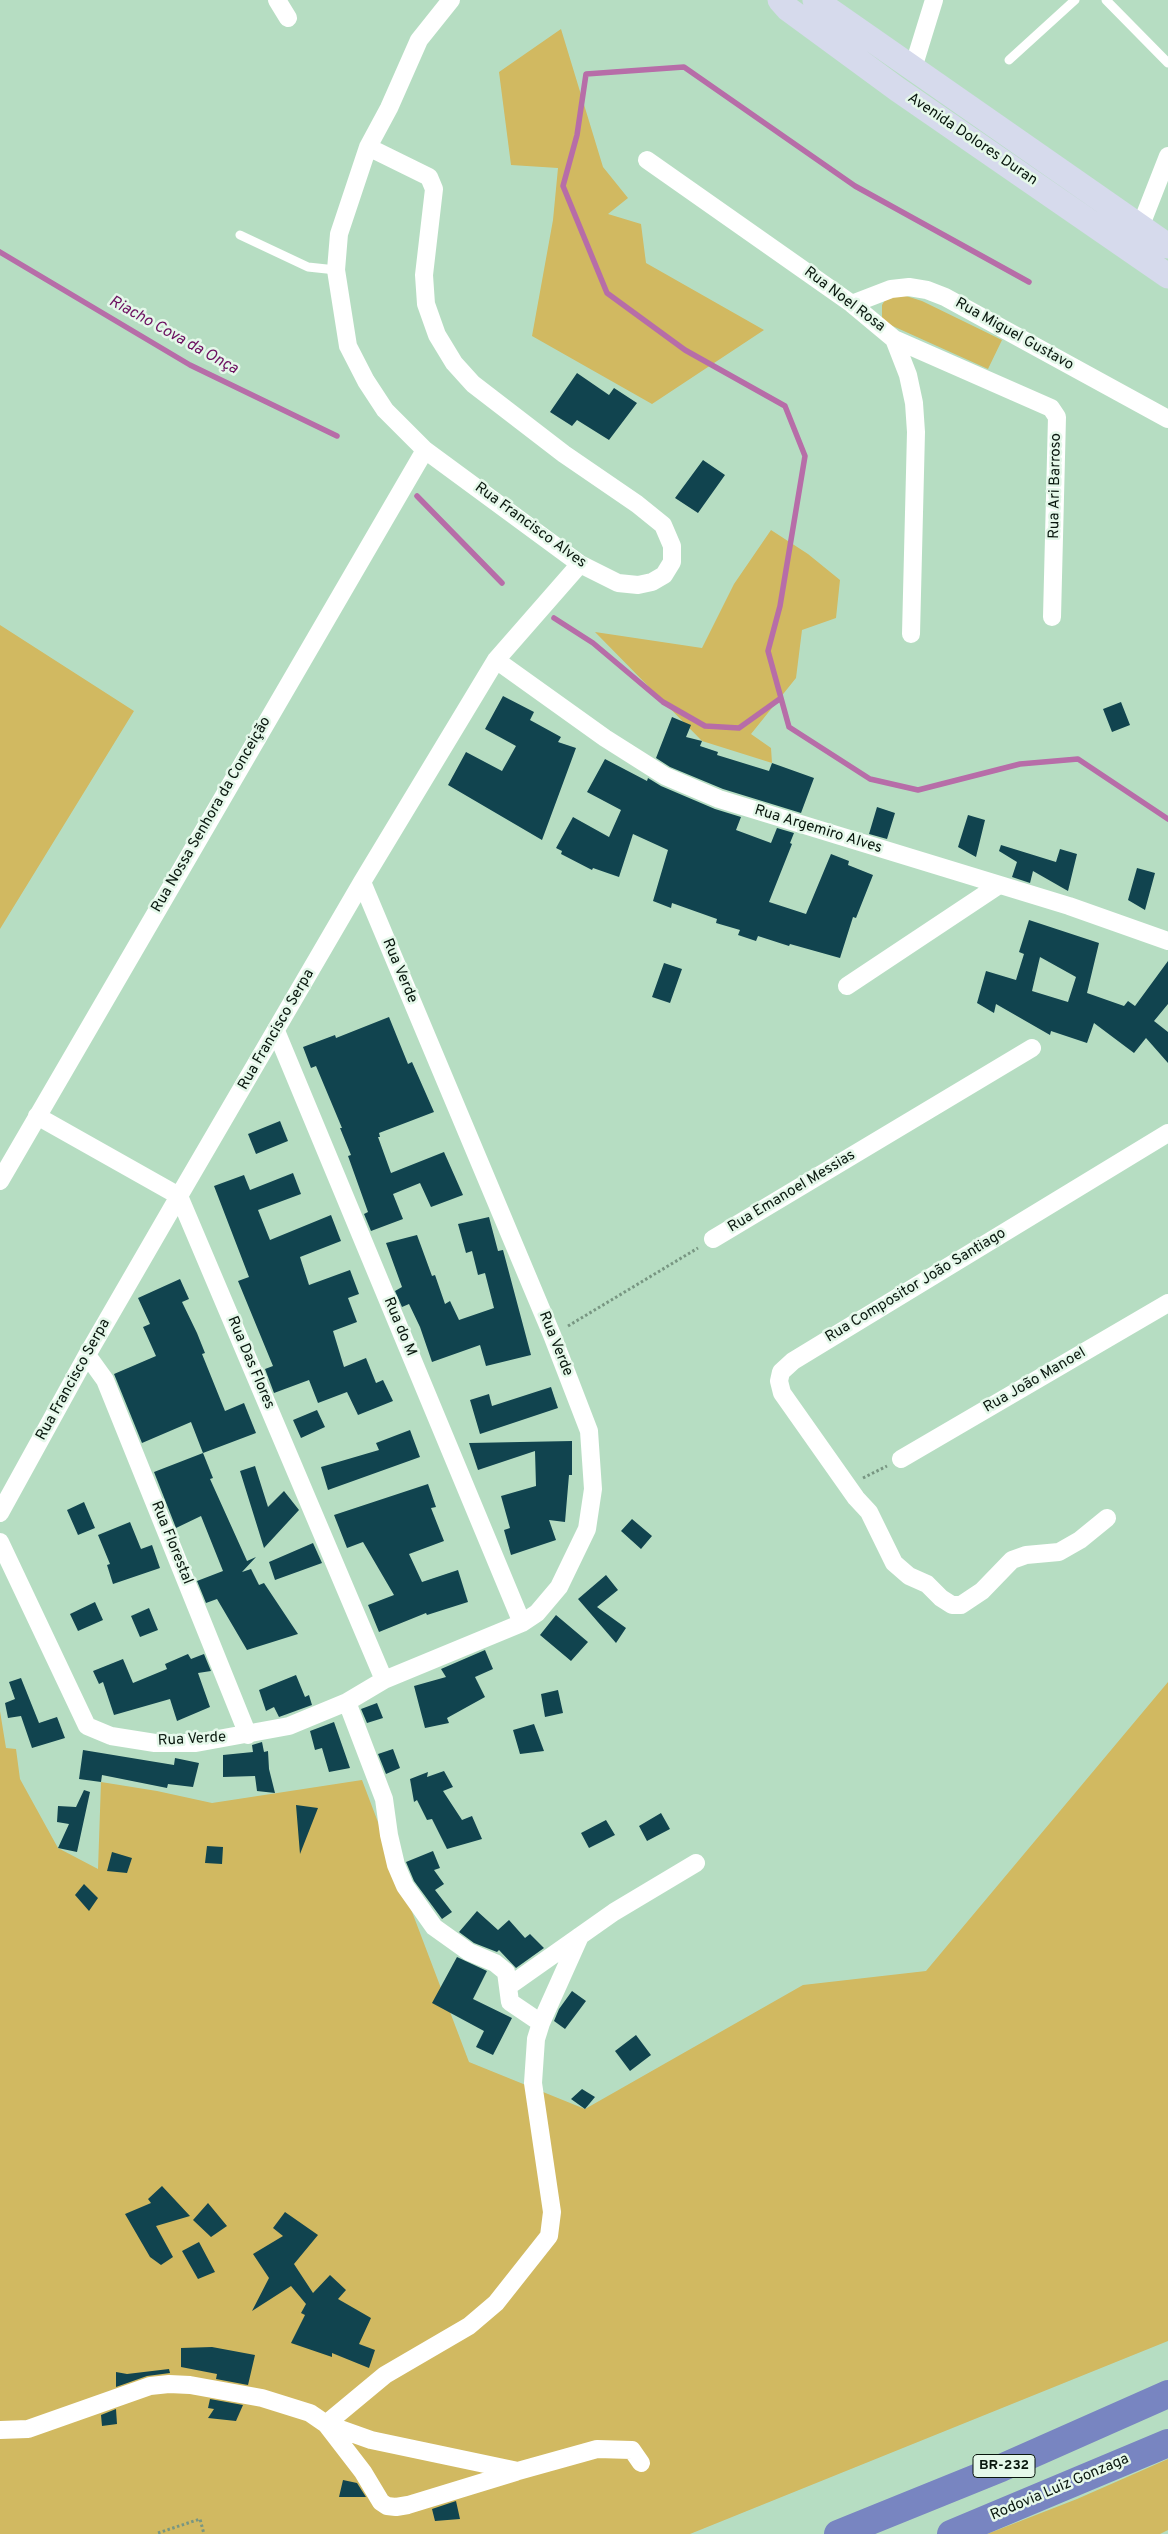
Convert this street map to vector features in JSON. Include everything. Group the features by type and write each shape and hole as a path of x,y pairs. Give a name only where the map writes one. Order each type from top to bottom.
{"highway":[{"name":"BR-232","path":"838,2534 1001,2468 1168,2394"},
{"name":"Rodovia Luiz Gonzaga","path":"951,2534 1168,2443"}],"street":[{"path":"277,0 288,18"},
{"name":"Rua Francisco Alves","path":"368,147 430,177 434,189 424,275 426,304 437,334 454,363 473,384 564,454 637,504 663,525 672,546 672,562 664,575 652,582 638,585 618,583 580,564 425,450 385,410 366,382 348,346 336,270 339,234 368,147 389,108 419,40 450,0"},
{"name":"Avenida Dolores Duran","path":"780,0 788,9 898,89 1168,276"},
{"name":"Avenida Dolores Duran","path":"816,0 1168,246"},
{"path":"913,68 934,0"},
{"path":"1127,246 1140,225 1168,156"},
{"name":"Rua Noel Rosa","path":"647,160 852,304 894,339 908,375 916,432 911,634"},
{"name":"Rua Miguel Gustavo","path":"852,304 891,289 909,287 927,290 945,297 1168,419"},
{"name":"Rua Ari Barroso","path":"894,339 1031,398 1051,408 1057,417 1052,617"},
{"name":"Rua Nossa Senhora da Conceição","path":"0,1181 425,450"},
{"name":"Rua Francisco Serpa","path":"0,1514 87,1355 179,1196 362,882 496,660 580,564"},
{"name":"Rua Argemiro Alves","path":"496,660 605,738 665,776 719,799 1069,906 1168,941"},
{"name":"Rua Verde","path":"0,1542 87,1726 111,1736 155,1743 196,1743 289,1726 346,1702 384,1680 522,1623 537,1613 559,1587 587,1530 593,1489 588,1431 552,1335 362,882"},
{"path":"847,986 999,885"},
{"name":"Rua do M","path":"276,1031 522,1623"},
{"name":"Rua Emanoel Messias","path":"713,1239 1032,1048"},
{"path":"37,1116 179,1196"},
{"name":"Rua Compositor João Santiago","path":"847,1486 782,1393 779,1381 782,1372 793,1361 1168,1134"},
{"name":"Rua Das Flores","path":"179,1196 384,1680"},
{"name":"Rua João Manoel","path":"901,1458 1168,1303"},
{"name":"Rua Florestal","path":"87,1355 105,1380 248,1735"},
{"path":"847,1486 869,1512 894,1563 909,1576 927,1584 941,1598 952,1604 961,1605 982,1592 1012,1560 1026,1555 1059,1552 1080,1540 1107,1518"},
{"path":"346,1702 384,1799 396,1865 405,1886 434,1927 469,1952 495,1963 506,1972 510,2002 541,2023"},
{"path":"509,1986 614,1912 696,1863"},
{"path":"326,2424 385,2375 468,2326 489,2309 517,2278 548,2236 552,2212 532,2083 536,2039 541,2023 580,1936"},
{"path":"0,2430 28,2429 150,2386 169,2384 190,2385 262,2398 310,2413 326,2424 371,2440 518,2471"},
{"path":"326,2424 363,2472 381,2502 387,2506 408,2505 597,2449 632,2450 641,2463"}],"lane":[{"path":"1009,60 1076,0"},
{"path":"1106,0 1168,63"},
{"path":"240,235 308,267 336,270"}],"path":[{"name":"Rua Emanoel Messias","path":"552,1335 713,1239"},
{"path":"847,1486 901,1458"},
{"path":"158,2533 200,2518 204,2534"}],"shaded area":[{"path":"561,29 603,167 628,198 608,214 641,224 646,263 764,330 652,404 532,336 553,220 558,168 511,165 499,72"},
{"path":"895,296 906,296 922,301 1002,340 988,369 886,323 882,319 882,305 885,300"},
{"path":"771,530 808,554 840,580 836,618 802,630 796,678 751,734 771,748 772,763 702,741 595,632 702,648 734,584"},
{"path":"0,625 134,711 0,929"},
{"path":"1168,1682 1168,2341 690,2534 0,2534 0,1711 6,1748 16,1749 20,1779 58,1848 98,1869 101,1782 157,1791 212,1803 362,1780 469,2062 585,2109 803,1985 926,1971"},
{"path":"1168,2459 1168,2530 1160,2534 987,2534 1077,2499"}],"building":[{"path":"577,373 609,395 614,388 637,403 609,440 577,420 572,426 550,412"},
{"path":"703,460 725,475 698,513 675,498"},
{"path":"503,696 534,712 530,720 561,737 558,742 576,748 542,840 448,785 466,752 502,771 516,746 485,729"},
{"path":"1121,702 1130,725 1112,732 1103,709"},
{"path":"672,717 691,725 686,737 702,741 700,746 718,752 717,755 769,771 772,763 814,778 801,813 723,789 670,767 656,758"},
{"path":"605,759 647,781 648,778 661,786 715,809 741,817 736,830 771,843 777,828 794,833 790,843 792,844 769,902 806,914 831,854 849,861 848,865 873,875 856,918 853,917 840,958 790,944 789,946 758,936 756,941 738,935 740,930 716,923 717,919 672,903 671,908 653,901 668,850 633,834 619,877 593,868 592,870 561,854 562,851 556,848 573,817 609,837 621,810 587,792"},
{"path":"877,807 895,813 887,839 869,834"},
{"path":"968,815 985,820 976,857 958,847"},
{"path":"1001,845 1056,862 1060,849 1077,854 1068,891 1033,871 1030,883 1012,877 1017,862 999,851"},
{"path":"1137,868 1155,873 1145,910 1128,900"},
{"path":"1029,920 1099,943 1087,993 1124,1006 1128,1001 1135,1006 1168,961 1168,1004 1154,1021 1168,1032 1168,1063 1146,1038 1134,1053 1094,1023 1087,1043 1051,1031 1050,1035 996,1004 994,1013 977,1003 986,971 1016,980 1024,954 1019,952","holes":["1040,957 1076,977 1068,1002 1032,991"]},
{"path":"664,963 682,969 670,1003 652,997"},
{"path":"389,1017 408,1064 412,1062 434,1112 379,1133 380,1137 378,1137 391,1173 444,1152 463,1195 431,1207 420,1183 393,1194 403,1219 371,1231 364,1214 368,1212 348,1156 351,1155 340,1128 342,1128 316,1066 311,1068 303,1047 335,1035 336,1038"},
{"path":"280,1121 288,1141 256,1154 248,1134"},
{"path":"293,1173 301,1194 258,1210 270,1240 331,1215 341,1241 300,1257 309,1285 350,1270 359,1294 348,1298 357,1322 333,1331 344,1367 366,1358 376,1383 383,1380 393,1401 358,1415 347,1392 318,1403 309,1380 274,1393 265,1369 273,1366 238,1281 249,1277 214,1186 244,1175 250,1190"},
{"path":"489,1217 498,1251 503,1250 531,1355 486,1366 480,1345 432,1362 420,1327 409,1304 402,1307 395,1291 402,1287 386,1243 417,1235 432,1276 435,1275 445,1304 450,1301 459,1320 494,1308 485,1273 478,1275 472,1251 466,1253 458,1224"},
{"path":"180,1279 189,1299 182,1302 205,1353 202,1354 225,1411 244,1403 256,1433 203,1453 191,1422 142,1443 114,1374 156,1356 143,1327 150,1324 138,1298"},
{"path":"551,1387 558,1408 480,1434 470,1400 489,1394 492,1406"},
{"path":"317,1410 325,1427 301,1438 293,1420"},
{"path":"410,1430 420,1457 328,1490 321,1467 379,1450 376,1443"},
{"path":"572,1441 572,1475 569,1475 565,1522 549,1520 556,1540 511,1555 504,1530 510,1528 501,1496 536,1486 535,1451 478,1470 469,1443"},
{"path":"203,1453 213,1478 210,1479 247,1561 256,1557 242,1572 251,1569 259,1585 264,1583 298,1634 247,1650 217,1599 206,1603 197,1581 223,1571 201,1516 176,1528 154,1472"},
{"path":"255,1466 268,1507 284,1491 299,1510 264,1548 240,1471"},
{"path":"428,1484 436,1507 431,1508 444,1541 409,1554 422,1582 458,1570 468,1602 427,1615 426,1613 379,1632 368,1605 394,1595 363,1542 347,1548 334,1515"},
{"path":"84,1502 95,1528 78,1535 67,1510"},
{"path":"632,1519 652,1536 641,1549 621,1531"},
{"path":"130,1522 141,1549 152,1545 160,1568 113,1584 107,1565 110,1564 98,1535"},
{"path":"313,1543 322,1563 275,1580 269,1562"},
{"path":"606,1575 618,1590 597,1607 626,1628 616,1643 578,1599"},
{"path":"95,1602 103,1620 78,1631 70,1614"},
{"path":"149,1608 158,1630 140,1637 131,1616"},
{"path":"556,1615 588,1642 571,1661 540,1635"},
{"path":"485,1650 493,1669 475,1677 485,1697 447,1718 449,1723 425,1728 414,1686 446,1677 441,1669"},
{"path":"188,1654 191,1659 204,1654 211,1671 198,1673 210,1707 177,1721 170,1699 114,1715 103,1682 99,1684 93,1671 123,1659 133,1683 167,1669 165,1664"},
{"path":"296,1675 305,1697 309,1695 312,1705 279,1717 274,1707 266,1711 259,1690"},
{"path":"21,1678 39,1723 57,1717 65,1738 32,1748 21,1716 8,1718 5,1703 15,1699 9,1682"},
{"path":"558,1690 563,1713 545,1717 541,1694"},
{"path":"377,1703 383,1718 367,1723 361,1709"},
{"path":"334,1722 350,1768 329,1772 322,1748 315,1750 310,1731"},
{"path":"534,1724 544,1751 520,1754 513,1730"},
{"path":"262,1742 264,1752 268,1751 269,1769 275,1793 257,1791 255,1776 223,1777 223,1755 253,1752 252,1745"},
{"path":"393,1749 400,1768 386,1774 378,1754"},
{"path":"83,1750 174,1765 175,1758 199,1763 193,1787 168,1784 167,1788 102,1775 101,1782 79,1779"},
{"path":"444,1771 453,1787 443,1791 462,1820 472,1816 482,1839 447,1849 432,1819 427,1820 417,1800 414,1802 410,1779 428,1772 427,1777"},
{"path":"84,1790 90,1792 77,1852 58,1848 69,1824 57,1822 58,1806 76,1807"},
{"path":"296,1805 318,1808 300,1854"},
{"path":"661,1813 670,1829 647,1841 639,1826"},
{"path":"606,1820 615,1835 589,1848 581,1833"},
{"path":"207,1846 223,1847 222,1864 205,1863"},
{"path":"433,1851 440,1868 434,1870 444,1884 435,1890 452,1912 442,1919 414,1881 406,1862"},
{"path":"112,1852 132,1858 127,1873 107,1871"},
{"path":"84,1884 98,1898 89,1911 75,1895"},
{"path":"477,1911 498,1930 509,1920 525,1938 530,1934 544,1948 516,1968 499,1950 497,1952 474,1943 459,1932"},
{"path":"457,1957 487,1971 473,1999 512,2018 493,2055 476,2047 484,2031 432,2003"},
{"path":"572,1991 586,2001 565,2029 554,2021 559,2009"},
{"path":"636,2035 651,2055 630,2071 615,2051"},
{"path":"582,2089 595,2097 585,2109 571,2099"},
{"path":"162,2186 190,2216 156,2226 173,2257 161,2265 150,2257 125,2214 151,2203 148,2199"},
{"path":"208,2203 227,2226 211,2237 193,2220"},
{"path":"285,2212 318,2235 294,2264 313,2293 330,2275 346,2290 338,2299 371,2318 359,2344 375,2350 369,2368 332,2353 332,2357 291,2343 305,2315 301,2313 306,2304 291,2286 252,2311 269,2278 253,2254 283,2236 273,2228"},
{"path":"199,2242 215,2272 198,2279 182,2251"},
{"path":"212,2347 255,2355 248,2385 216,2379 217,2374 181,2367 181,2348"},
{"path":"169,2369 170,2373 147,2376 116,2387 116,2372 127,2374"},
{"path":"210,2399 243,2405 236,2421 208,2418 214,2409 208,2408"},
{"path":"116,2409 117,2424 102,2426 101,2415"},
{"path":"343,2480 357,2483 366,2497 339,2497"},
{"path":"456,2501 460,2519 435,2521 432,2509"}],"waterway":[{"path":"1029,282 855,186 684,67 586,74 577,135 563,186 607,293 685,350 785,406 805,456 780,606 768,651 789,727 870,779 918,790 1020,764 1078,759 1168,819"},
{"name":"Riacho Cova da Onça","path":"0,252 190,365 337,436"},
{"name":"Riacho Cova da Onça","path":"417,496 502,583"},
{"name":"Riacho Cova da Onça","path":"554,618 593,643 663,702 705,726 739,728 781,698"}]}
